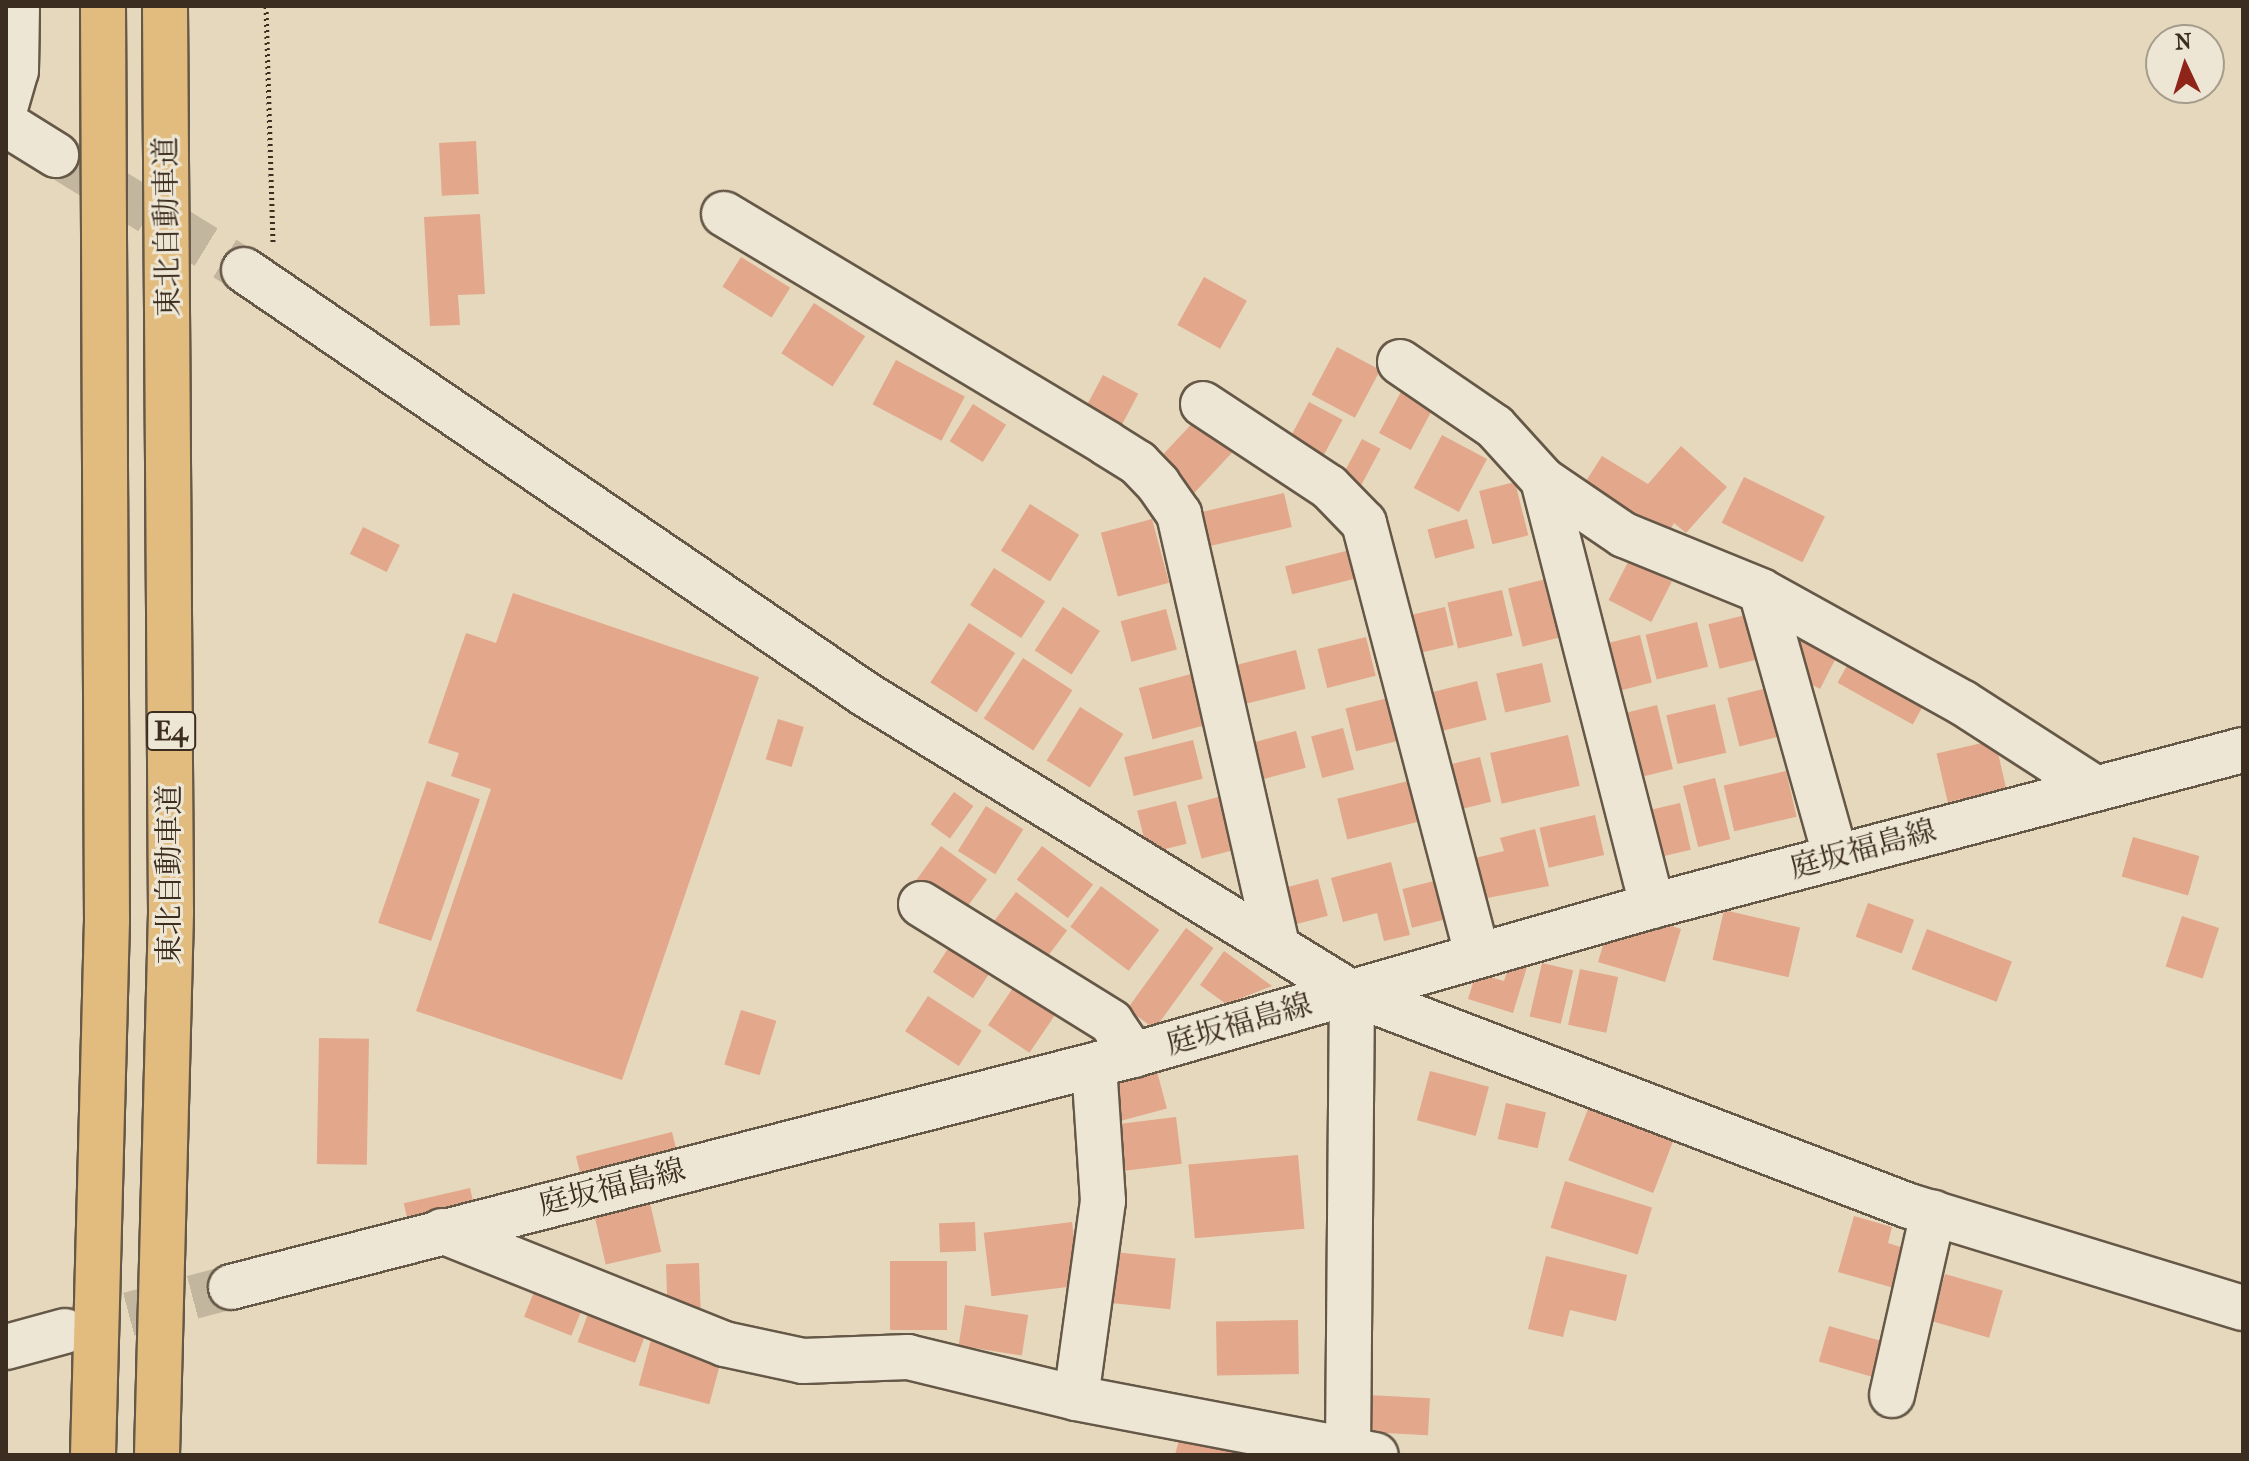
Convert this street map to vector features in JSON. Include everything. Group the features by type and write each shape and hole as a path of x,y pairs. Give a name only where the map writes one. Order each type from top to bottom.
{"highway":[{"name":"東北自動車道","path":"93,1455 107,921 103,6"},
{"name":"東北自動車道","path":"157,1455 171,912 165,6"}],"street":[{"path":"6,105 16,71 17,6"},
{"path":"6,124 56,155"},
{"path":"724,214 1106,443 1138,463 1158,484 1179,514 1277,944"},
{"path":"254,277 865,694 1277,944 1352,993 1933,1213 2243,1308"},
{"path":"1400,362 1495,427 1543,480 1624,535 1761,591 1963,703 2095,788"},
{"path":"1203,404 1329,487 1364,523 1477,955"},
{"path":"1543,480 1652,906"},
{"path":"1761,591 1836,857"},
{"name":"庭坂福島線","path":"231,1287 1114,1060 1652,906 2243,750"},
{"path":"921,904 1111,1022 1114,1060 1103,1201 1076,1398"},
{"path":"442,1231 724,1344 803,1361 908,1357 1076,1398 1363,1452 1352,993"},
{"path":"1892,1395 1933,1213"},
{"path":"6,1347 65,1331"}],"path":[{"path":"254,277 274,239 266,6"}],"building":[{"path":"476,141 479,194 442,196 439,143"},
{"path":"480,214 485,294 458,295 460,325 430,326 424,217"},
{"path":"741,257 790,288 772,317 722,287"},
{"path":"1204,277 1247,301 1220,349 1177,325"},
{"path":"814,303 865,336 832,387 781,353"},
{"path":"1337,347 1380,370 1355,418 1312,395"},
{"path":"896,360 965,397 941,441 873,404"},
{"path":"1103,375 1138,394 1116,435 1081,416"},
{"path":"1403,388 1435,405 1411,450 1379,433"},
{"path":"1309,402 1343,420 1317,468 1284,450"},
{"path":"973,404 1006,425 983,462 950,441"},
{"path":"1200,415 1236,448 1194,493 1158,460"},
{"path":"1442,435 1487,459 1459,512 1414,488"},
{"path":"1362,439 1381,449 1359,489 1340,480"},
{"path":"1681,446 1727,487 1686,533 1674,523 1662,544 1579,492 1602,456 1648,484"},
{"path":"1744,477 1825,516 1803,562 1722,523"},
{"path":"1515,482 1528,535 1492,544 1479,491"},
{"path":"1284,493 1292,527 1202,548 1194,514"},
{"path":"1030,504 1079,535 1050,581 1001,551"},
{"path":"1152,519 1169,583 1118,596 1101,533"},
{"path":"1467,519 1475,548 1435,559 1427,530"},
{"path":"363,527 400,545 387,572 350,554"},
{"path":"1354,549 1361,577 1292,594 1285,566"},
{"path":"1629,560 1672,582 1651,622 1609,600"},
{"path":"994,568 1045,601 1021,638 970,605"},
{"path":"1546,579 1561,637 1523,647 1508,588"},
{"path":"1502,590 1513,636 1458,648 1447,603"},
{"path":"513,593 759,677 622,1080 416,1011 491,789 451,776 459,753 428,743 466,633 496,643"},
{"path":"1063,607 1100,631 1072,675 1035,651"},
{"path":"1445,607 1454,645 1411,655 1402,617"},
{"path":"1166,609 1177,650 1131,662 1121,621"},
{"path":"1753,613 1764,658 1719,669 1708,624"},
{"path":"1697,622 1708,667 1657,679 1646,635"},
{"path":"969,623 1015,653 976,713 930,683"},
{"path":"1795,626 1840,650 1820,689 1794,675"},
{"path":"1640,635 1652,683 1607,694 1595,646"},
{"path":"1366,637 1376,676 1327,688 1317,649"},
{"path":"1296,650 1306,689 1241,705 1231,666"},
{"path":"1854,653 1929,695 1913,724 1838,683"},
{"path":"1023,658 1072,690 1033,751 984,718"},
{"path":"1542,663 1551,702 1505,713 1496,674"},
{"path":"1191,674 1205,725 1153,739 1139,688"},
{"path":"1477,681 1487,720 1425,735 1415,696"},
{"path":"1771,687 1783,736 1739,746 1727,698"},
{"path":"1392,697 1403,740 1356,751 1345,709"},
{"path":"1715,704 1726,753 1678,764 1666,715"},
{"path":"1657,705 1673,769 1628,780 1612,716"},
{"path":"1080,707 1123,734 1090,787 1047,760"},
{"path":"778,719 804,727 792,767 766,759"},
{"path":"1343,728 1354,770 1322,778 1311,737"},
{"path":"1296,731 1306,768 1259,780 1250,743"},
{"path":"1568,735 1580,786 1502,804 1490,753"},
{"path":"1193,740 1203,779 1134,796 1124,757"},
{"path":"1995,740 2006,789 1948,802 1937,753"},
{"path":"1480,757 1491,802 1449,812 1438,767"},
{"path":"1786,771 1797,817 1734,831 1724,785"},
{"path":"1715,778 1730,839 1698,847 1683,786"},
{"path":"427,781 480,799 431,941 378,923"},
{"path":"1408,781 1418,822 1347,839 1337,799"},
{"path":"954,792 973,806 950,838 930,824"},
{"path":"1226,795 1240,848 1202,858 1187,805"},
{"path":"1176,801 1187,844 1148,853 1137,811"},
{"path":"1680,803 1691,850 1648,860 1637,813"},
{"path":"986,806 1023,829 995,874 958,851"},
{"path":"1595,815 1604,855 1549,868 1539,828"},
{"path":"1535,829 1549,886 1472,901 1463,861 1504,851 1500,838"},
{"path":"2133,837 2199,856 2188,895 2122,876"},
{"path":"941,846 987,880 961,916 915,882"},
{"path":"1042,846 1093,885 1068,918 1017,880"},
{"path":"1391,862 1410,935 1384,941 1377,913 1343,922 1331,878"},
{"path":"1446,878 1456,917 1412,928 1402,889"},
{"path":"1318,879 1328,916 1293,925 1283,888"},
{"path":"1101,886 1159,930 1129,971 1070,927"},
{"path":"1016,892 1067,931 1039,967 988,929"},
{"path":"1868,903 1914,920 1902,954 1856,937"},
{"path":"1724,910 1800,928 1789,977 1713,960"},
{"path":"2182,916 2219,928 2203,978 2166,966"},
{"path":"1659,922 1681,929 1665,982 1598,962 1605,939"},
{"path":"1186,928 1214,948 1155,1029 1127,1009"},
{"path":"1927,929 2012,962 1997,1002 1912,969"},
{"path":"953,941 993,967 973,998 933,972"},
{"path":"1224,951 1272,986 1226,1004 1200,985"},
{"path":"1510,963 1527,967 1513,1013 1468,999 1476,973 1504,981"},
{"path":"1542,963 1573,970 1561,1024 1530,1017"},
{"path":"1580,969 1618,977 1606,1033 1568,1025"},
{"path":"1021,976 1062,1004 1029,1053 988,1025"},
{"path":"928,996 982,1031 959,1066 905,1031"},
{"path":"741,1010 776,1021 760,1075 724,1065"},
{"path":"319,1038 369,1039 367,1165 317,1164"},
{"path":"1155,1064 1167,1108 1113,1123 1101,1078"},
{"path":"1430,1071 1489,1087 1476,1136 1417,1120"},
{"path":"1506,1103 1546,1112 1538,1148 1498,1139"},
{"path":"1588,1109 1673,1142 1653,1193 1568,1160"},
{"path":"1176,1117 1182,1164 1112,1172 1107,1126"},
{"path":"672,1132 678,1156 582,1180 576,1156"},
{"path":"1298,1155 1304,1229 1195,1238 1188,1165"},
{"path":"1565,1181 1652,1208 1638,1254 1551,1228"},
{"path":"470,1188 474,1206 408,1221 404,1203"},
{"path":"650,1203 661,1252 606,1265 594,1216"},
{"path":"1854,1216 1892,1227 1888,1243 1913,1251 1901,1290 1838,1272"},
{"path":"975,1222 976,1251 940,1252 939,1223"},
{"path":"1072,1222 1080,1286 991,1296 984,1233"},
{"path":"1105,1251 1176,1258 1170,1309 1100,1302"},
{"path":"1546,1256 1627,1275 1616,1321 1570,1310 1563,1337 1528,1329"},
{"path":"890,1261 947,1261 947,1330 890,1330"},
{"path":"699,1263 701,1309 668,1310 666,1264"},
{"path":"1945,1274 2003,1291 1989,1338 1931,1321"},
{"path":"536,1287 583,1306 571,1336 524,1317"},
{"path":"965,1305 1028,1315 1022,1356 959,1345"},
{"path":"589,1311 646,1332 635,1363 578,1342"},
{"path":"1298,1320 1299,1374 1217,1375 1216,1321"},
{"path":"1829,1326 1894,1345 1884,1380 1819,1362"},
{"path":"652,1336 723,1355 709,1404 639,1385"},
{"path":"1368,1395 1430,1398 1428,1435 1366,1432"},
{"path":"1180,1436 1250,1454 1250,1455 1175,1455"}],"tunnel":[{"path":"56,155 244,270"},
{"path":"65,1331 231,1287"}]}
